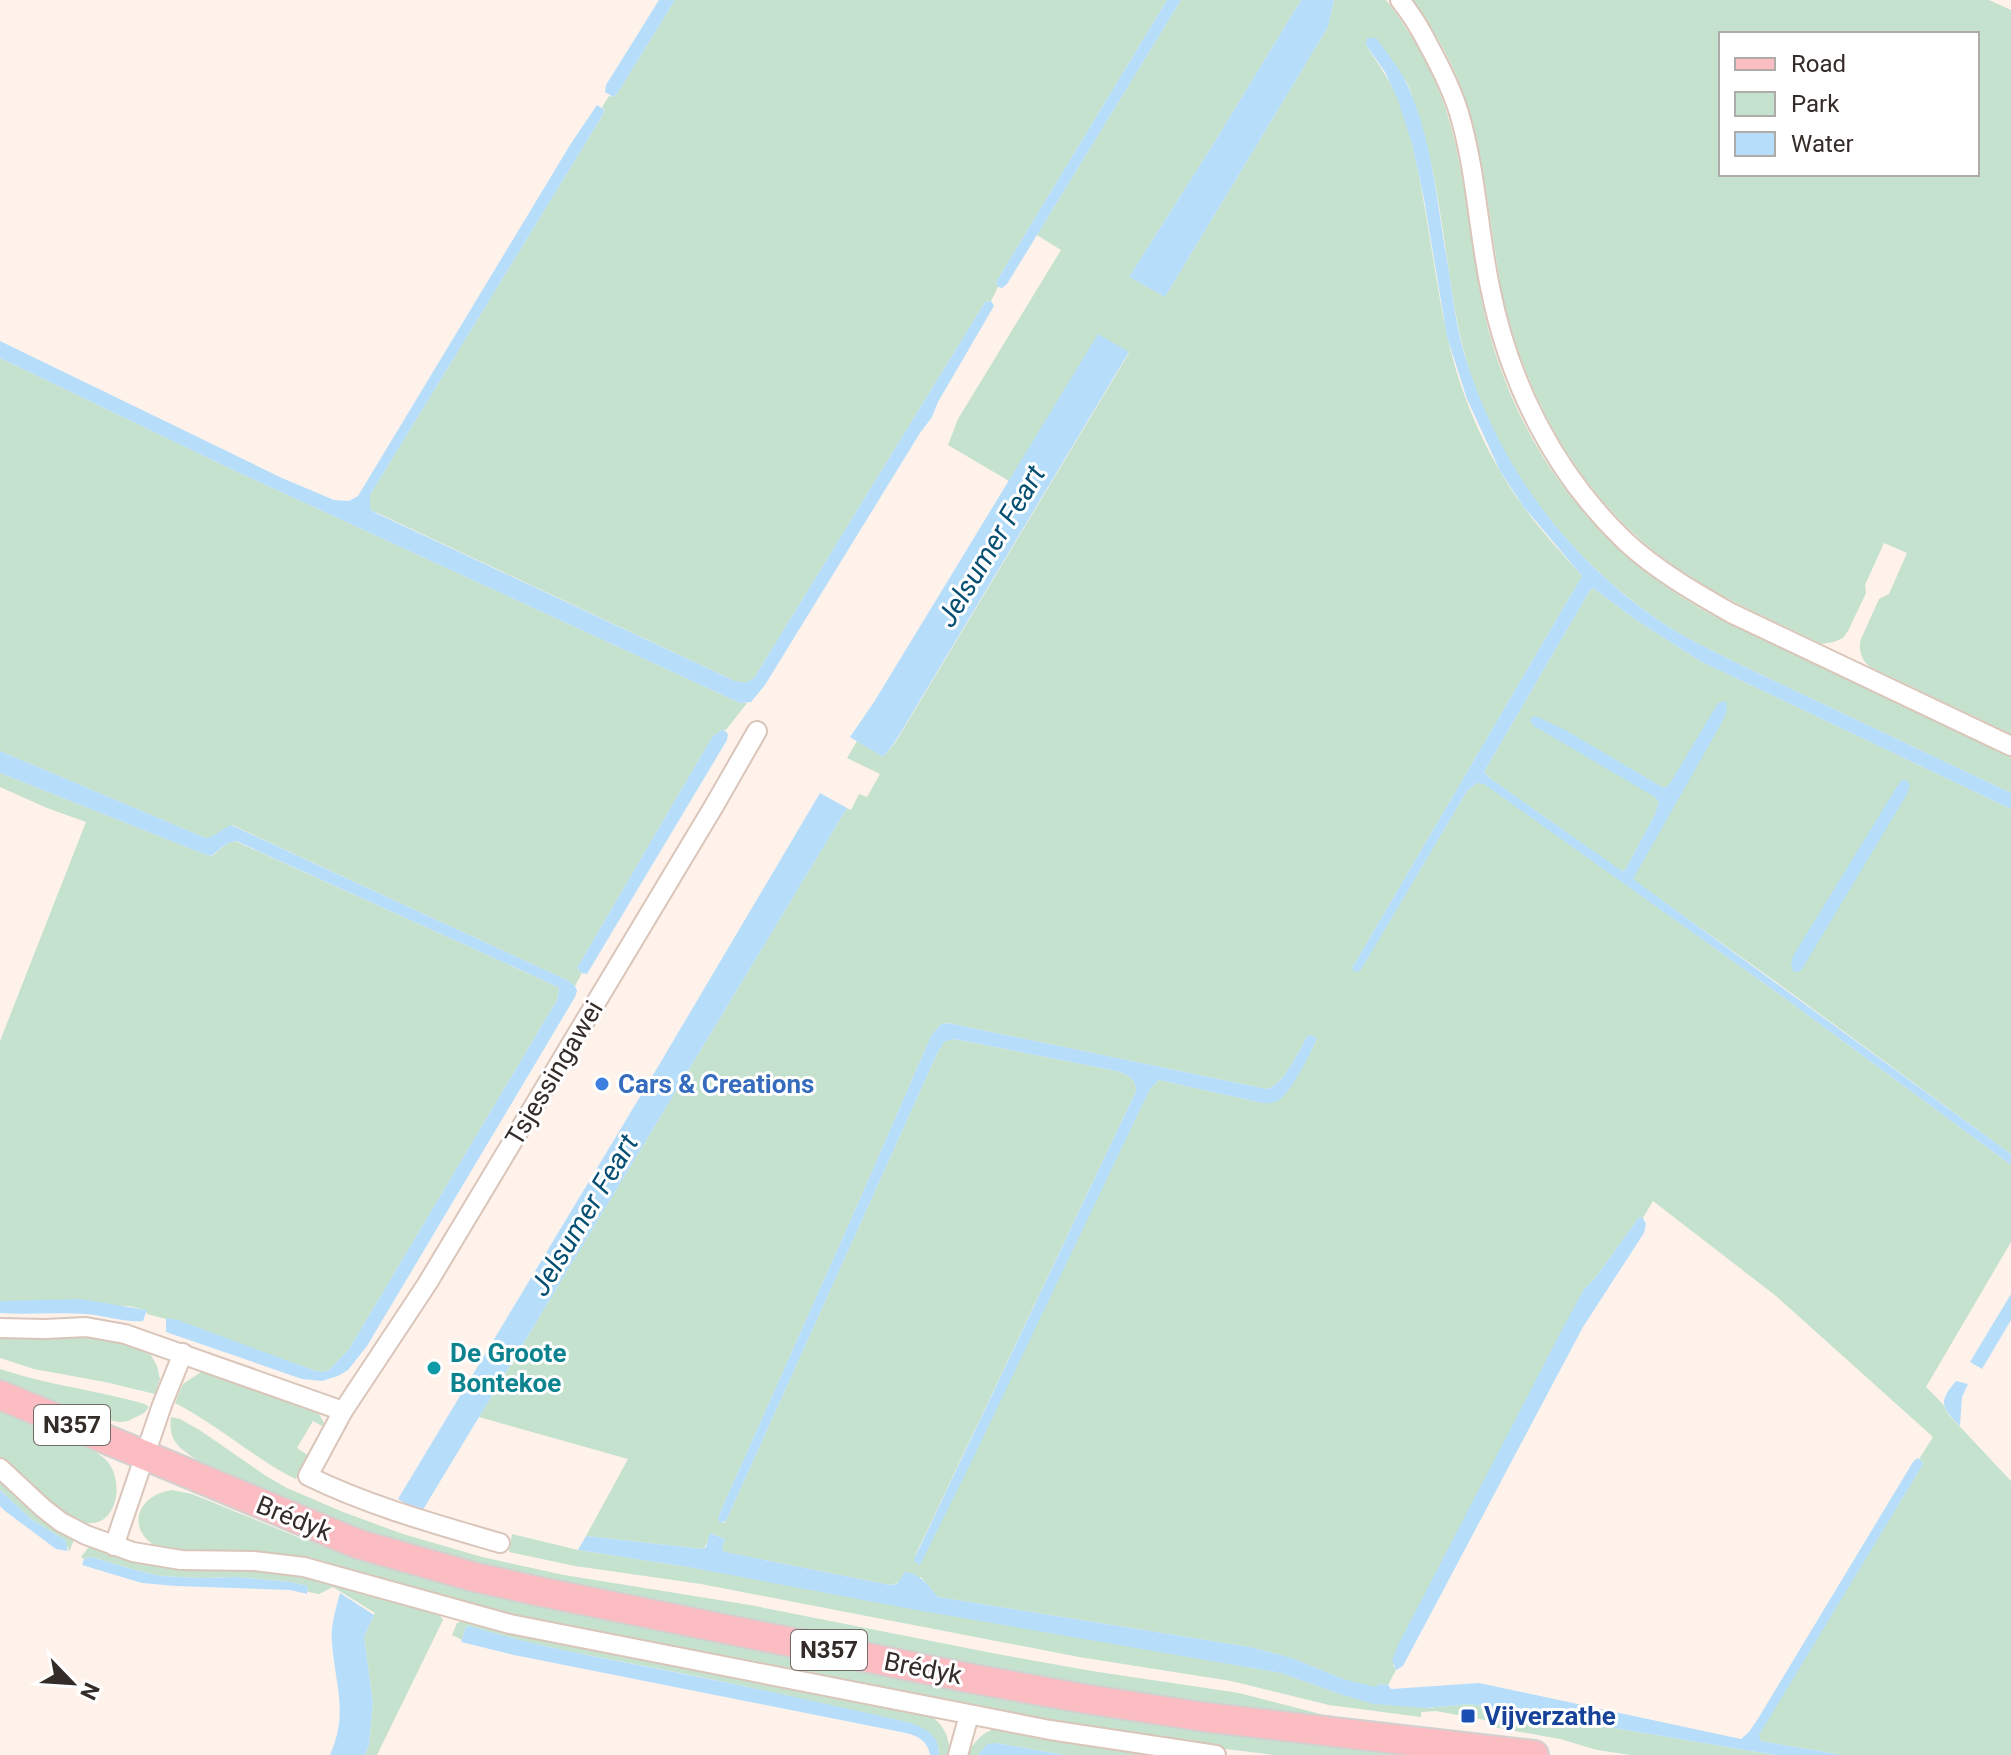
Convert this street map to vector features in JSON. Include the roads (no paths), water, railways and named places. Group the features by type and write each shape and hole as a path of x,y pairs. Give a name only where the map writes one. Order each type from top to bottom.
{"main road":[{"name":"N357","path":"0,1395 144,1456"},
{"name":"Brédyk","path":"144,1456 358,1544 474,1577 542,1592 1086,1699 1204,1717 1534,1755"}],"street":[{"path":"1400,0 1442,70 1458,112 1467,149 1489,287 1503,342 1530,412 1575,486 1626,542 1693,592 1744,620 2011,746"},
{"name":"Tsjessingawei","path":"308,1476 343,1411 427,1284 757,731"},
{"path":"0,1328 86,1327 125,1334 343,1411"},
{"path":"114,1546 183,1353"},
{"name":"Brédyk","path":"0,1468 61,1522 114,1546 155,1558 254,1561 304,1567 510,1624 969,1715 1137,1745 1216,1755"},
{"name":"Brédyk","path":"308,1476 345,1494 500,1543"},
{"path":"958,1755 969,1715"}],"water":[{"path":"659,0 675,0 613,97 605,92 606,85"},
{"path":"1167,0 1181,0 1007,284 998,287 996,282"},
{"path":"1301,0 1334,0 1328,27 1165,297 1129,277"},
{"path":"1367,38 1376,38 1398,68 1421,120 1459,331 1479,395 1515,468 1563,534 1621,592 1674,630 2011,793 2011,809 1700,661 1593,588 1484,772 1622,871 1659,802 1534,726 1531,718 1536,716 1567,731 1664,788 1669,785 1718,703 1726,701 1727,711 1721,724 1633,879 2011,1154 2011,1165 1783,997 1484,784 1477,783 1467,791 1360,971 1354,972 1352,968 1582,576 1523,506 1500,471 1467,399 1447,337 1412,144 1398,100 1385,72 1366,45"},
{"path":"597,105 605,110 601,118 370,495 370,509 376,513 745,683 754,678 985,302 991,301 994,306 932,417 765,685 751,702 740,703 231,469 0,358 0,341 282,478 334,500 349,501 358,496"},
{"name":"Jelsumer Feart","path":"1098,334 1129,352 895,742 883,757 850,737"},
{"path":"723,729 728,734 727,740 587,974 582,973 577,968 705,749 713,736"},
{"path":"0,751 206,838 231,825 575,986 575,997 367,1346 348,1370 338,1376 322,1381 302,1379 166,1332 166,1319 178,1320 313,1370 329,1370 349,1349 557,1000 558,987 236,841 228,843 211,856 204,854 0,773"},
{"path":"1901,780 1907,780 1910,785 1907,794 1802,969 1793,971 1793,956"},
{"name":"Jelsumer Feart","path":"820,793 847,808 421,1513 398,1499"},
{"path":"941,1024 1267,1089 1285,1074 1308,1035 1317,1039 1290,1088 1274,1102 1262,1103 1159,1080 1150,1089 920,1565 914,1561 915,1557 1136,1091 1131,1078 1117,1071 954,1039 944,1042 726,1521 720,1523 718,1519 722,1508 931,1036"},
{"path":"1639,1217 1646,1224 1644,1233 1583,1327 1403,1666 1396,1670 1392,1660 1399,1643 1565,1324 1584,1289"},
{"path":"2011,1294 2011,1320 1982,1369 1970,1362"},
{"path":"81,1299 147,1310 143,1321 85,1314 0,1313 0,1301"},
{"path":"1956,1381 1968,1384 1962,1397 1960,1426 1944,1404 1946,1394"},
{"path":"1917,1458 1923,1462 1922,1466 1759,1735 1761,1741 1843,1755 1775,1755 1470,1704 1426,1708 1374,1704 1281,1673 578,1550 586,1536 703,1549 710,1533 725,1539 722,1549 725,1552 890,1585 897,1584 905,1572 911,1573 924,1581 938,1597 1250,1647 1376,1687 1379,1684 1388,1685 1391,1689 1479,1683 1741,1739 1759,1717"},
{"path":"0,1490 31,1519 65,1540 67,1551 56,1549 5,1511 0,1506"},
{"path":"91,1557 161,1576 236,1577 291,1582 308,1586 307,1594 290,1590 142,1583 82,1565 84,1559"},
{"path":"340,1593 374,1615 364,1637 373,1703 369,1745 365,1755 330,1755 336,1740 340,1712 332,1637"},
{"path":"466,1627 549,1647 911,1723 931,1734 937,1743 939,1755 930,1755 922,1740 906,1733 461,1642"},
{"path":"987,1744 1065,1755 978,1755"}],"place":[{"name":"Cars & Creations","path":"602,1084"},
{"name":"De Groote Bontekoe","path":"434,1368"},
{"name":"Vijverzathe","path":"1468,1716"}]}
